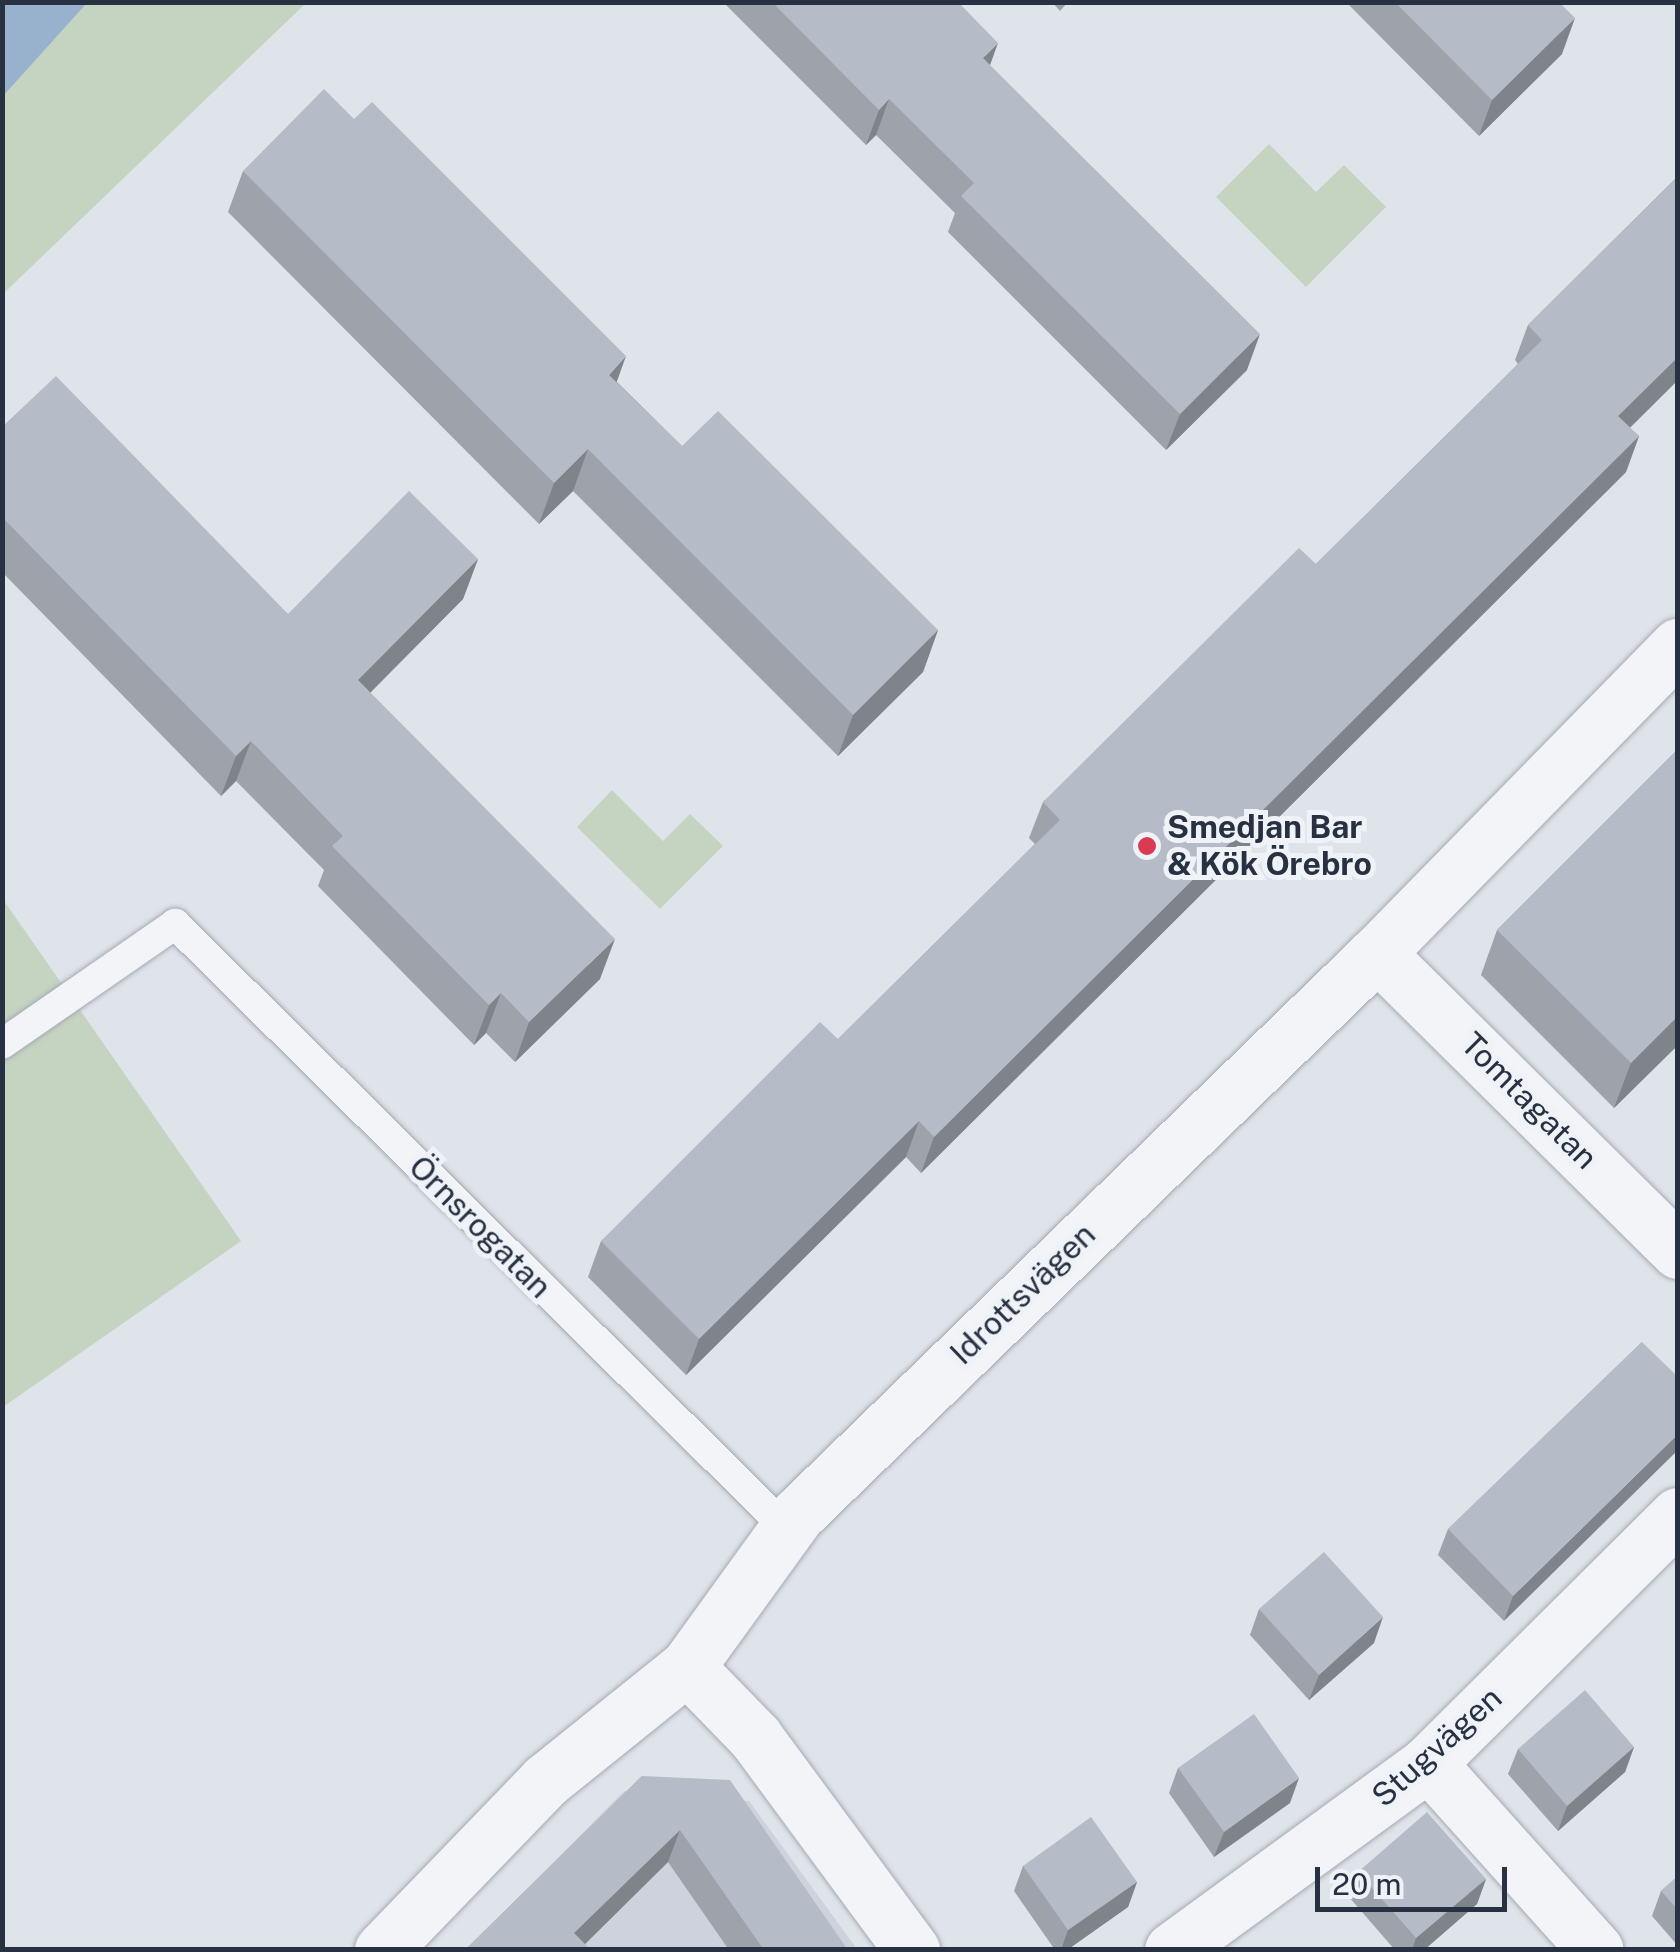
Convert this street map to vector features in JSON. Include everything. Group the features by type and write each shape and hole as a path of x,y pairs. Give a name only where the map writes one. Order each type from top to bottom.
{"street":[{"name":"Idrottsvägen","path":"382,1950 545,1782 686,1668 787,1529 1377,953 1678,646"},
{"name":"Tomtagatan","path":"1377,953 1678,1251"},
{"name":"Stugvägen","path":"1172,1950 1428,1763 1678,1515"},
{"path":"686,1668 755,1737 912,1950"},
{"path":"1428,1763 1596,1950"}],"lane":[{"name":"Örnsrogatan","path":"2,1044 175,924 787,1529"}],"shaded area":[{"path":"624,1791 749,1801 857,1949 467,1950"}],"green space":[{"path":"87,3 306,3 3,294 2,96"},
{"path":"1269,144 1316,192 1344,165 1386,207 1306,287 1216,197"},
{"path":"612,790 663,841 690,814 723,846 660,909 577,827"},
{"path":"2,898 241,1241 3,1407 2,1407"}],"water":[{"path":"2,3 87,3 3,96"}],"building":[{"path":"772,2 958,2 998,43 983,58 1260,334 1180,414 961,196 974,183 889,99 879,110"},
{"path":"1395,2 1559,2 1575,18 1492,100"},
{"path":"324,89 354,119 372,102 626,356 609,375 682,446 718,411 938,630 853,715 588,449 554,483 243,171"},
{"path":"1678,176 1678,357 1618,416 1639,436 934,1137 919,1121 699,1339 601,1241 820,1022 838,1039 1060,820 1043,802 1299,548 1316,564 1435,447 1542,340 1528,325"},
{"path":"56,376 288,614 409,491 478,559 358,680 615,939 529,1022 501,993 489,1005 332,846 343,836 251,741 236,756 2,517 2,427"},
{"path":"1678,749 1678,1016 1631,1063 1497,930"},
{"path":"1642,1342 1678,1377 1678,1434 1513,1596 1448,1529"},
{"path":"1324,1552 1383,1617 1319,1675 1259,1609"},
{"path":"1585,1690 1634,1747 1567,1806 1518,1749"},
{"path":"1254,1714 1299,1778 1224,1832 1178,1768"},
{"path":"642,1776 730,1780 848,1950 764,1950 680,1830 574,1933 591,1950 465,1950"},
{"path":"1427,1812 1486,1879 1416,1938 1358,1872"},
{"path":"1091,1817 1137,1882 1068,1930 1023,1866"},
{"path":"1678,1876 1678,1910 1661,1891"}],"place":[{"name":"Smedjan Bar & Kök Örebro","path":"1147,846"}]}
